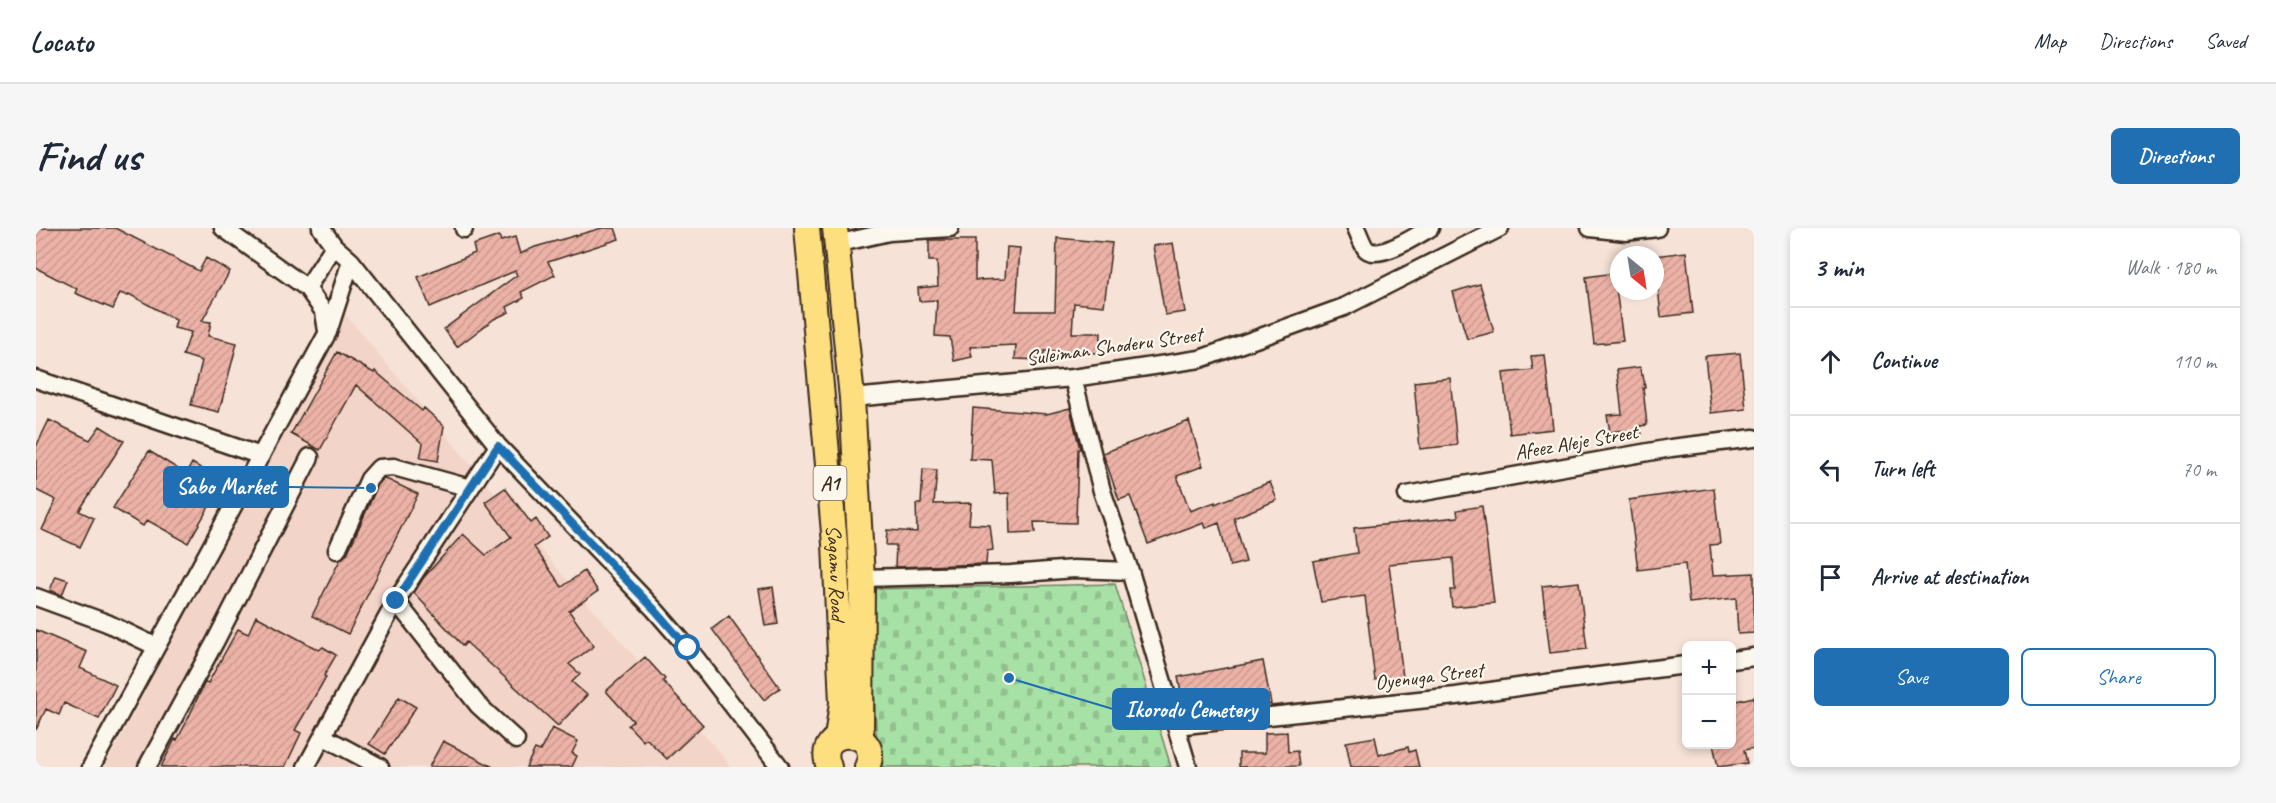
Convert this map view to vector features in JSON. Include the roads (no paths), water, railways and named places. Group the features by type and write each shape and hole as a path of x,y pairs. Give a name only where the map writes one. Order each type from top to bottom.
{"highway":[{"name":"Sagamu Road","path":"807,228 835,544 842,703 837,738"},
{"name":"Sagamu Road","path":"836,236 852,398 862,578 861,738"},
{"path":"837,738 847,735 861,738"},
{"name":"A1","path":"829,767 826,752 829,745 837,738"},
{"name":"A1","path":"861,738 869,749 867,767"}],"street":[{"path":"223,228 307,288 324,312 328,332"},
{"path":"321,228 334,246 351,261 498,446 655,610 696,658 780,767"},
{"path":"836,236 950,228"},
{"path":"1356,228 1366,248 1372,253 1381,253 1430,228"},
{"name":"Suleiman Shoderu Street","path":"852,398 1073,378 1200,359 1344,307 1500,228"},
{"path":"1590,228 1626,232 1657,228"},
{"path":"307,288 334,246"},
{"path":"91,767 328,332 351,261"},
{"path":"1073,378 1102,490 1130,571 1188,767"},
{"path":"36,379 261,456"},
{"name":"Afeez Aleje Street","path":"1407,495 1671,448 1754,438"},
{"path":"306,767 396,601 498,446"},
{"path":"147,767 310,457"},
{"path":"337,550 369,479 379,468 394,467 470,488"},
{"path":"862,578 1011,574 1074,569 1130,571"},
{"path":"36,597 107,623 155,646"},
{"path":"396,601 478,705 516,740"},
{"path":"1736,659 1754,657"},
{"name":"Oyenuga Street","path":"1176,726 1445,698 1682,666"},
{"path":"324,736 380,767"}],"place":[{"name":"Sabo Market","path":"371,488"},
{"name":"Ikorodu Cemetery","path":"1009,678"}]}
